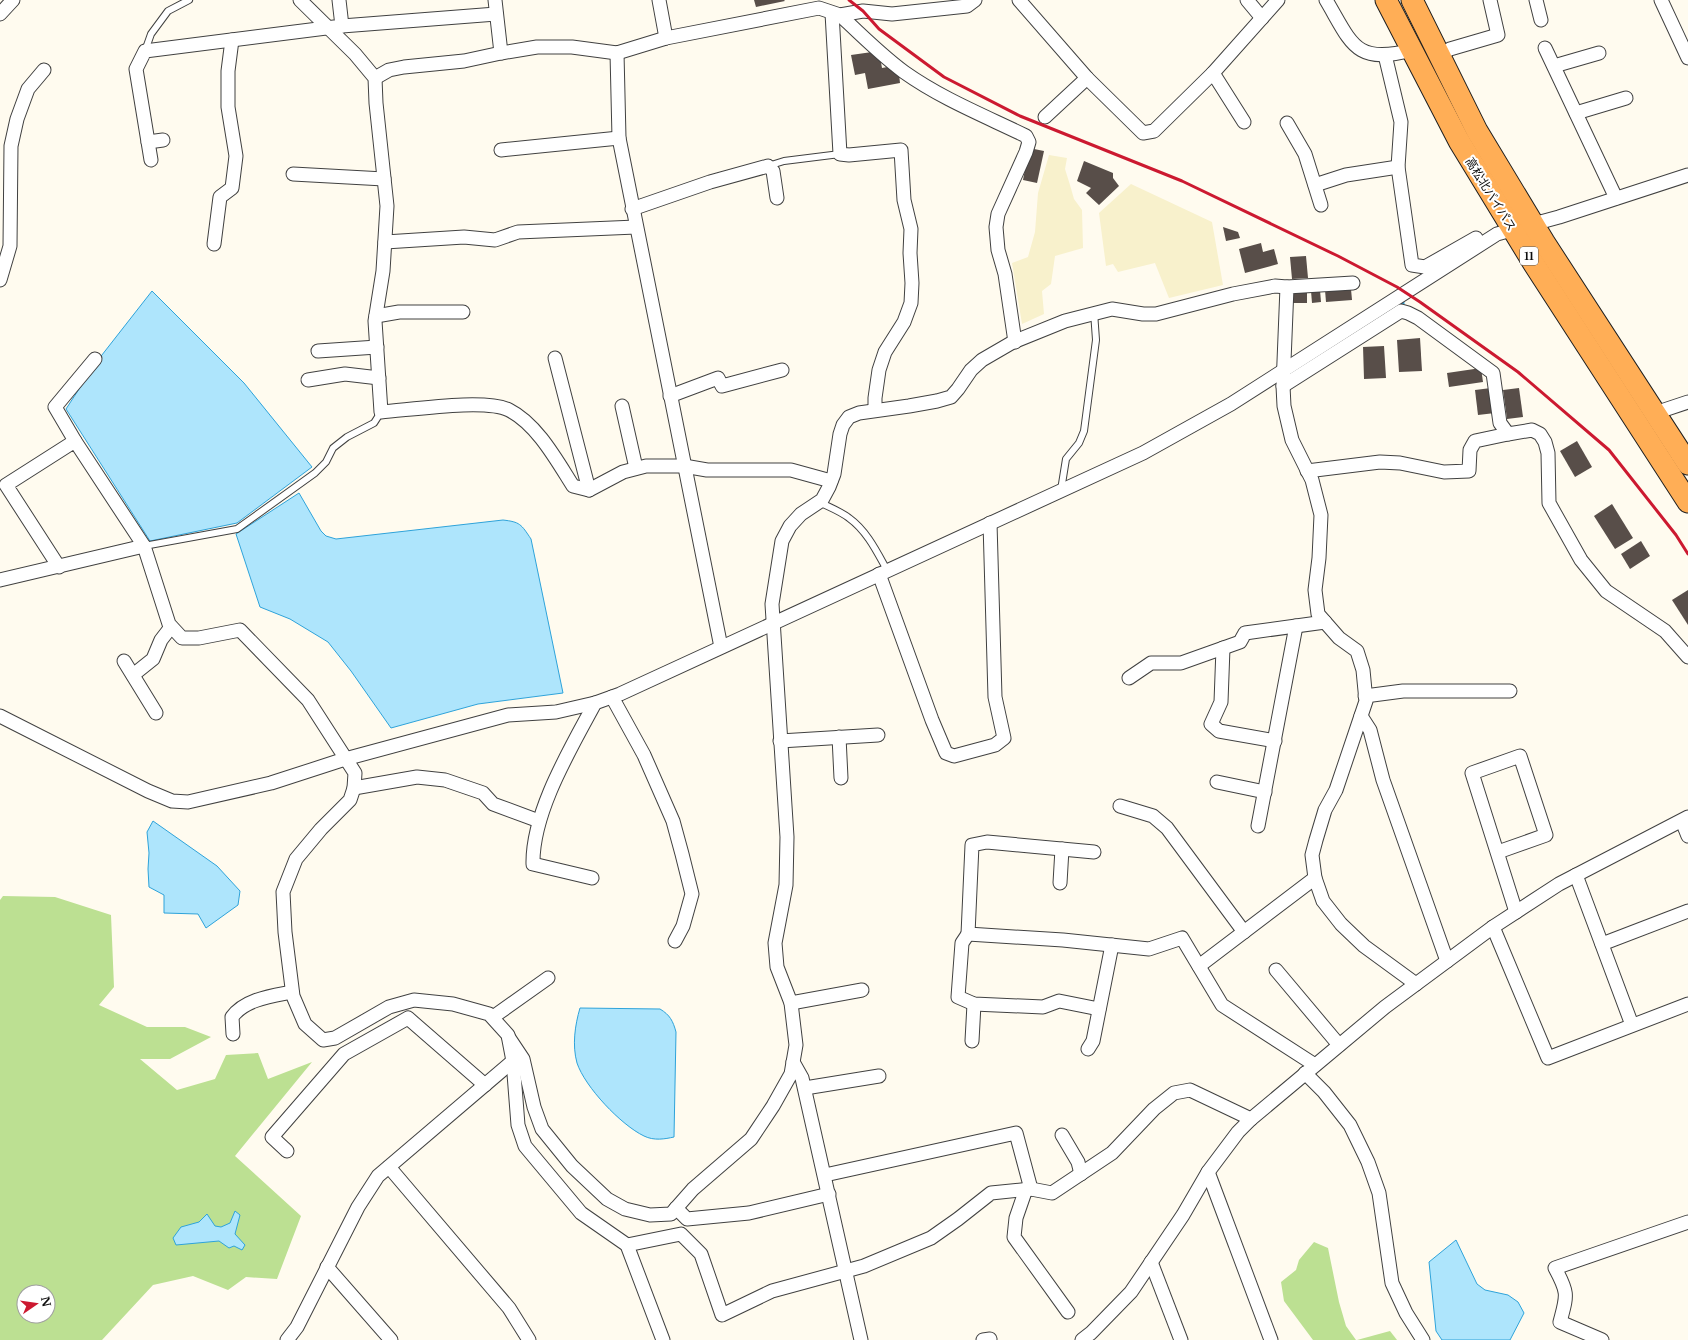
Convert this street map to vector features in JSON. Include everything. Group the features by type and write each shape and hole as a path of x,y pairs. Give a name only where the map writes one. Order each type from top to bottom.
{"highway":[{"name":"高松北バイパス","path":"1386,0 1505,232 1688,502"},
{"name":"高松北バイパス","path":"1412,0 1477,132 1534,224 1688,464"}],"street":[{"path":"0,14 13,0"},
{"path":"300,0 335,27 375,78 376,103 387,206 383,271 376,316 381,412 467,405 487,405 508,410 527,423 547,446 573,486 589,490 623,472 646,466 684,466 707,470 791,470 831,481"},
{"path":"335,27 339,0"},
{"path":"495,0 501,53"},
{"path":"659,0 666,38"},
{"path":"836,14 863,11 892,14 923,5 967,6 974,0"},
{"path":"1019,0 1087,78 1143,133 1154,131 1213,73 1278,0"},
{"path":"1247,0 1262,18"},
{"path":"1326,0 1346,34 1358,49 1376,56 1412,50"},
{"path":"1440,55 1450,49 1498,35 1490,0"},
{"path":"1536,0 1541,20"},
{"path":"1661,0 1688,58"},
{"path":"375,78 389,70 404,67 464,61 501,53 553,46 617,53 666,38 819,8 836,14 905,72 955,102 1026,136 1030,142 998,214 996,227 998,250 1005,274 1015,342"},
{"path":"151,160 136,69 145,52 335,27 496,14"},
{"path":"836,14 840,154 849,155 901,150 904,200 911,229 911,303 904,322 885,352 879,370 875,410"},
{"path":"214,244 220,197 232,188 236,156 228,107 228,71 232,40"},
{"path":"1545,48 1616,198"},
{"path":"617,53 619,138 632,209 721,647"},
{"path":"1554,66 1599,53"},
{"path":"1385,55 1401,122 1398,166 1412,265 1425,267 1471,240 1487,233 1505,232 1534,224 1688,175"},
{"path":"0,280 10,246 11,146 17,118 28,89 44,70"},
{"path":"1213,73 1244,122"},
{"path":"1045,117 1087,78"},
{"path":"1576,114 1626,98"},
{"path":"1287,123 1305,154 1320,205"},
{"path":"501,150 619,138"},
{"path":"148,142 163,140"},
{"path":"632,209 710,182 768,166 772,170 777,198"},
{"path":"1314,185 1346,175 1398,166"},
{"path":"293,174 384,180"},
{"path":"385,242 464,237 495,240 518,232 636,226"},
{"path":"0,716 172,801 188,802 271,783 346,759 508,715 556,712 595,703 612,697 1143,453 1231,404 1505,232"},
{"path":"95,359 55,407 75,441 144,546 169,624 182,638 199,638 240,630 308,700 354,773 354,788 350,800 321,829 296,859 283,892 285,932 292,992 304,1024 323,1040 335,1038 389,1007 414,1000 453,1004 489,1014 508,1035 523,1059 534,1107 542,1129 572,1166 607,1199 625,1210 650,1215 671,1214 693,1189 751,1139 773,1106 790,1074 793,1062 796,1045 791,1003 777,967 775,943 786,885 786,837 772,604 782,541 790,526 801,514 822,500 834,474 840,434 843,425 849,416 875,410 937,401 951,397 971,370 982,360 1015,342 1065,321 1094,312 1112,309 1143,314 1156,314 1232,294 1275,286 1287,287 1353,283"},
{"path":"1287,287 1283,386 1284,406 1292,440 1312,480 1321,515 1319,558 1315,590 1318,614 1339,638 1357,651 1363,670 1366,701 1336,790 1325,810 1316,840 1312,855 1315,878 1323,901 1341,924 1364,946 1416,984"},
{"path":"1283,386 1401,311 1418,318 1493,373 1500,424 1508,434"},
{"path":"376,316 399,312 463,312"},
{"path":"318,351 377,347"},
{"path":"556,358 589,490"},
{"path":"670,396 718,378 722,386 782,370"},
{"path":"308,380 345,374 379,378"},
{"path":"1655,413 1688,402"},
{"path":"622,406 636,468"},
{"path":"1307,471 1380,462 1400,463 1444,472 1469,470 1470,450 1475,441 1532,430 1540,434 1545,442 1548,452 1549,503 1581,560 1606,592 1665,631 1688,658"},
{"path":"59,567 3,480 75,441"},
{"path":"883,572 932,720 946,753 954,756 995,745 1004,738 995,696 990,524"},
{"path":"0,580 144,546"},
{"path":"1129,678 1151,663 1181,664 1240,642 1245,633 1325,622"},
{"path":"1258,826 1296,626"},
{"path":"133,675 153,659 161,640 172,627"},
{"path":"1224,648 1221,702 1211,724 1219,731 1275,741"},
{"path":"124,661 156,713"},
{"path":"1365,696 1403,692 1510,691"},
{"path":"612,697 644,756 673,821 682,854 692,894 683,926 675,941"},
{"path":"592,878 533,864 533,850 539,821 563,763 595,703"},
{"path":"1361,716 1370,730 1383,780 1446,961"},
{"path":"780,741 878,735"},
{"path":"839,737 841,778"},
{"path":"1498,852 1546,835 1520,756 1472,772 1516,912"},
{"path":"354,788 417,777 445,780 483,793 493,804 539,821"},
{"path":"1217,782 1265,792"},
{"path":"1120,806 1153,816 1167,828 1244,932"},
{"path":"1089,1338 1130,1292 1183,1215 1208,1172 1238,1132 1251,1119 1310,1069 1384,1007 1492,927 1559,884 1685,819 1688,836"},
{"path":"1094,852 987,842 972,845 968,934 962,943 958,997 974,1004 1044,1007 1059,1001 1099,1009"},
{"path":"1060,883 1062,849"},
{"path":"1576,875 1632,1025"},
{"path":"1199,966 1315,878"},
{"path":"1602,944 1688,911"},
{"path":"1492,927 1548,1058 1688,1004"},
{"path":"968,934 1064,940 1149,949 1182,938 1222,1005 1310,1069 1324,1092 1350,1125 1368,1162 1379,1193 1392,1283 1406,1313 1422,1340"},
{"path":"1088,1049 1093,1041 1112,945"},
{"path":"1276,970 1339,1045"},
{"path":"493,1017 548,978"},
{"path":"791,1003 862,990"},
{"path":"233,1034 232,1016 237,1010 262,998 292,992"},
{"path":"972,1041 974,1004"},
{"path":"287,1151 272,1137 344,1054 408,1018 485,1085"},
{"path":"509,1038 513,1061 518,1125 525,1146 581,1214 627,1245 663,1340"},
{"path":"287,1340 297,1327 358,1207 378,1176 513,1061"},
{"path":"793,1062 802,1078 805,1088 862,1340"},
{"path":"805,1088 878,1076"},
{"path":"627,1245 681,1234 700,1254 722,1315 772,1291 864,1266 931,1238 991,1193 1028,1189 1052,1193 1112,1154 1154,1109 1174,1093 1190,1090 1251,1119"},
{"path":"825,1175 1016,1133 1028,1189 1016,1218 1014,1237 1068,1312"},
{"path":"1062,1135 1078,1162 1081,1174"},
{"path":"389,1167 509,1308 529,1340"},
{"path":"1208,1172 1271,1340"},
{"path":"676,1208 687,1219 749,1213 829,1194"},
{"path":"1602,1340 1560,1322 1567,1298 1564,1284 1555,1268 1688,1222"},
{"path":"1151,1262 1181,1340"},
{"path":"327,1267 391,1340"}],"lane":[{"path":"145,52 151,34 168,11 189,0"},
{"path":"768,166 784,161 840,154"},
{"path":"1060,491 1066,459 1079,443 1084,431 1096,340 1094,312"},
{"path":"144,546 237,529 315,473 326,462 333,448 347,437 374,424 381,412"},
{"path":"819,502 849,517 856,523 876,548 883,572"}],"shaded area":[{"path":"1049,155 1067,158 1065,169 1074,199 1082,210 1083,248 1055,256 1051,284 1042,291 1044,314 1022,324 1012,263 1028,257 1035,232 1038,193"},
{"path":"1131,184 1212,222 1223,285 1169,298 1155,263 1118,272 1113,264 1106,266 1099,213"}],"green space":[{"path":"3,896 55,897 111,915 114,987 99,1005 147,1027 185,1027 211,1037 170,1059 140,1059 177,1090 215,1079 226,1055 258,1053 268,1079 312,1062 235,1156 301,1216 277,1279 246,1277 228,1290 193,1276 153,1285 102,1340 0,1340 0,900"},
{"path":"1314,1242 1328,1248 1339,1302 1346,1326 1356,1340 1313,1340 1284,1301 1281,1282 1296,1270 1299,1260"},
{"path":"1390,1331 1397,1340 1357,1340"}],"water":[{"path":"152,291 244,383 312,467 237,523 150,541 66,409 98,360"},
{"path":"299,493 321,531 326,536 336,539 503,520 520,525 531,539 563,693 478,704 391,728 351,671 328,642 290,619 260,607 236,534"},
{"path":"153,821 217,866 240,891 238,905 206,928 198,914 164,913 164,895 149,887 149,853 147,832"},
{"path":"580,1008 660,1009 671,1019 676,1032 674,1137 652,1139 644,1136 625,1123 596,1094 581,1073 575,1056 574,1042"},
{"path":"235,1211 240,1215 235,1234 245,1245 242,1250 234,1246 229,1248 219,1241 176,1245 173,1238 181,1227 199,1222 207,1214 215,1226 221,1227 230,1223"},
{"path":"1456,1240 1477,1284 1485,1290 1508,1295 1518,1302 1524,1313 1510,1340 1442,1340 1436,1331 1429,1262"}],"building":[{"path":"754,0 784,0 785,1 756,7"},
{"path":"879,51 882,68 898,65 900,83 868,89 865,73 855,75 851,55"},
{"path":"1029,148 1044,151 1037,183 1023,180"},
{"path":"1084,161 1113,173 1113,178 1119,186 1099,205 1086,193 1091,188 1077,181"},
{"path":"1223,227 1238,232 1240,238 1226,241"},
{"path":"1261,243 1263,252 1274,249 1278,264 1245,273 1239,249"},
{"path":"1306,256 1308,278 1292,279 1290,257"},
{"path":"1351,289 1352,300 1326,302 1325,290"},
{"path":"1307,290 1307,303 1292,303 1292,291"},
{"path":"1320,290 1321,302 1312,303 1311,291"},
{"path":"1420,338 1422,371 1399,372 1397,340"},
{"path":"1384,346 1386,378 1364,379 1363,347"},
{"path":"1481,368 1483,382 1449,387 1447,373"},
{"path":"1491,388 1495,413 1478,415 1475,390"},
{"path":"1519,388 1523,417 1507,419 1503,390"},
{"path":"1577,441 1592,467 1575,477 1560,451"},
{"path":"1612,504 1633,538 1615,549 1594,516"},
{"path":"1641,541 1650,556 1630,569 1621,554"},
{"path":"1688,590 1688,625 1672,600"}],"waterway":[{"path":"1394,308 1402,303"},
{"path":"1345,339 1360,330"}],"railway":[{"path":"849,0 863,11 879,29 944,77 1020,116 1182,181 1338,256 1397,287 1420,302 1518,372 1609,450 1676,535 1688,554"}]}
